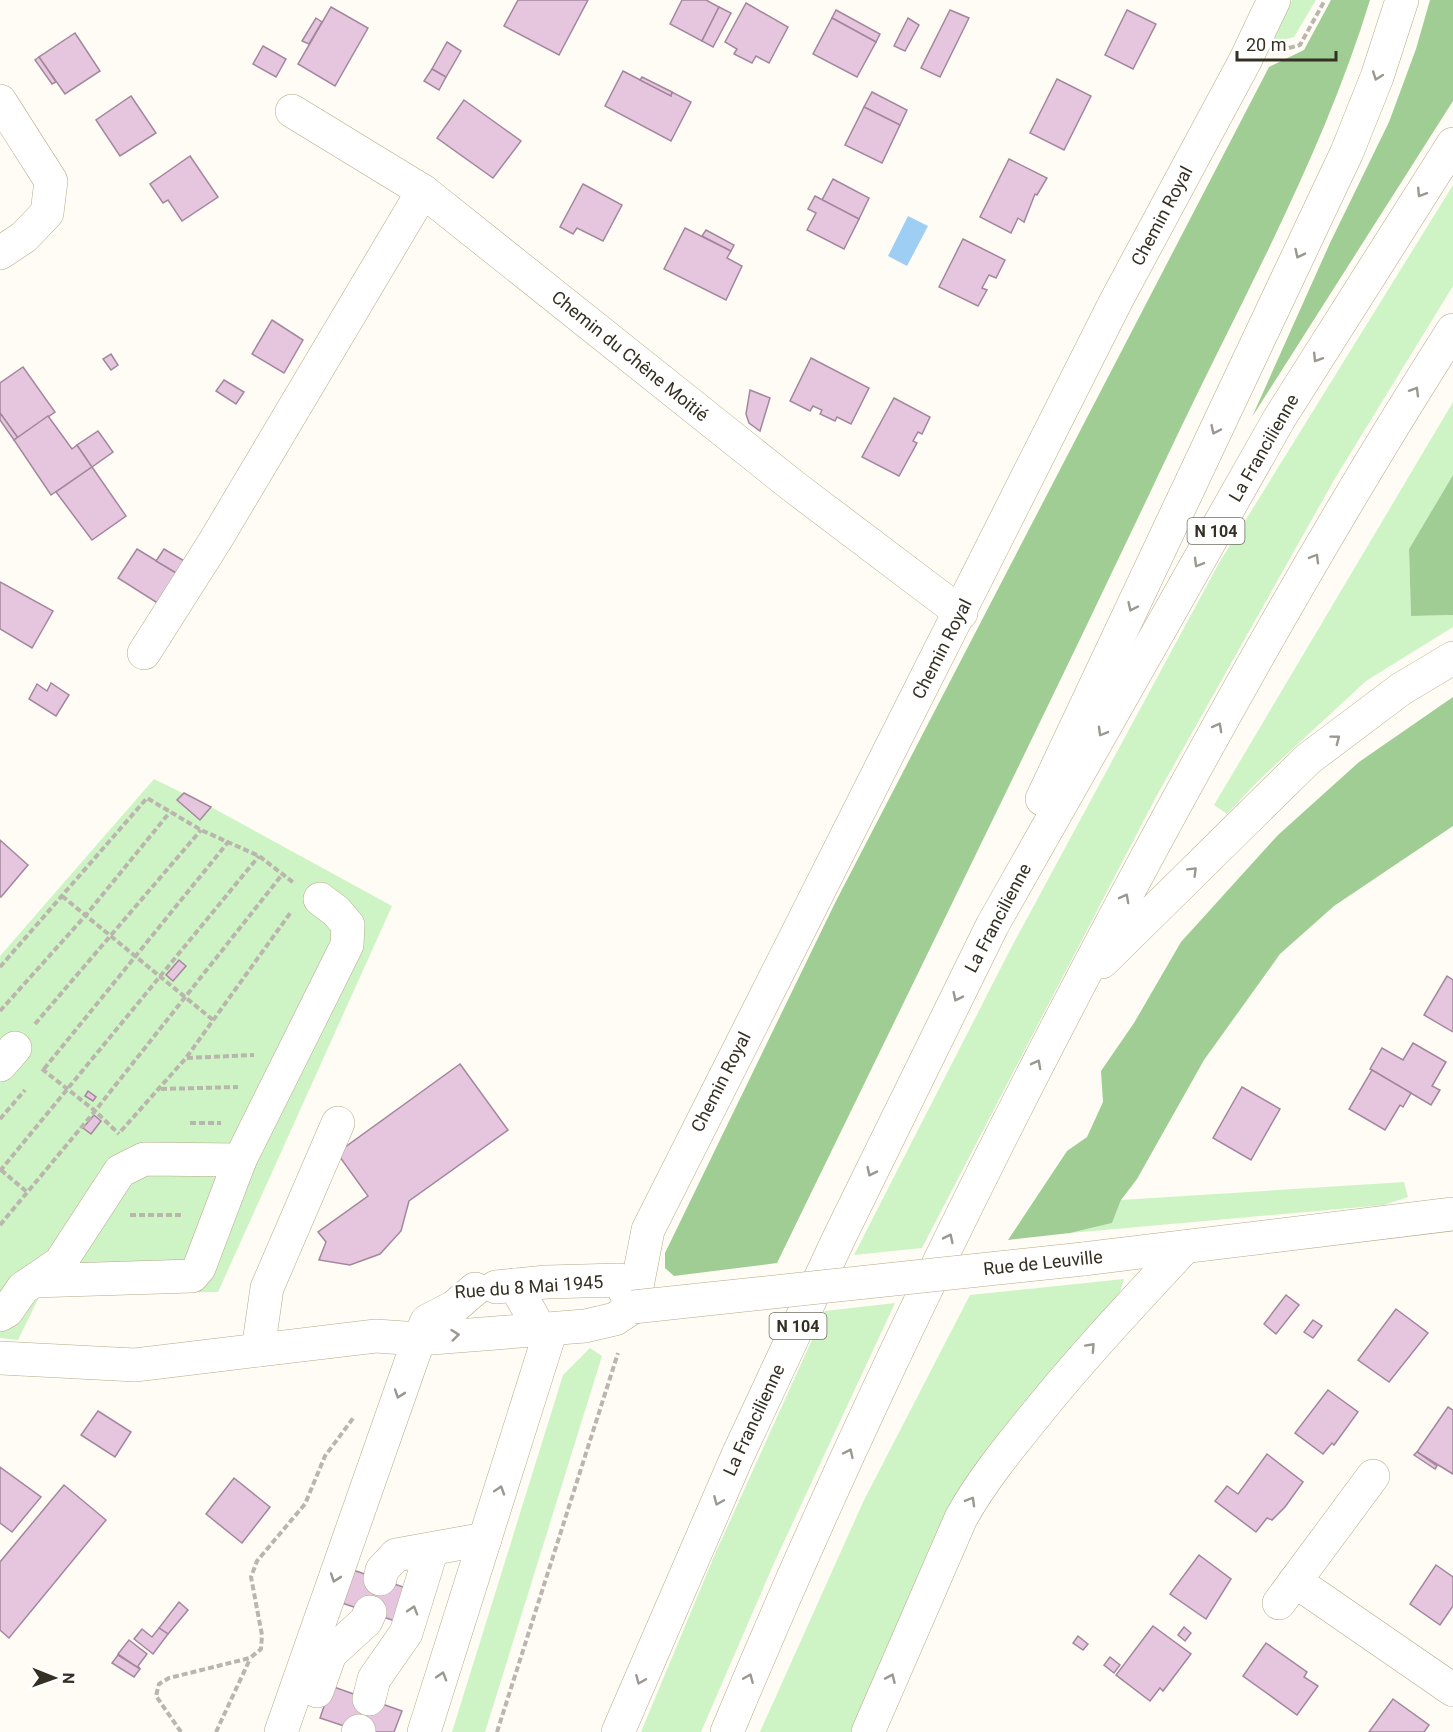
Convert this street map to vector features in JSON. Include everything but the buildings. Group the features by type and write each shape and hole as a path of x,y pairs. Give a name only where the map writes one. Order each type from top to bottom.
{"main road":[{"name":"Chemin Royal","path":"633,1307 648,1230 723,1077 961,613 1116,302 1245,61 1274,0"},
{"path":"992,926 1018,850 1347,152 1377,77 1402,0"},
{"path":"0,101 51,181 47,213 24,237 0,253"},
{"name":"Chemin du Chêne Moitié","path":"292,111 423,191 793,486 961,613"},
{"name":"La Francilienne","path":"618,1732 780,1363 992,926 1279,419 1453,144"},
{"path":"144,653 215,541 423,191"},
{"path":"727,1732 825,1506 932,1274 1004,1126 1255,660 1453,330"},
{"path":"1077,987 1308,759 1401,688 1453,658"},
{"path":"34,1281 192,1276 199,1268 240,1160 347,945 348,925 313,894"},
{"path":"258,1350 267,1288 338,1123"},
{"path":"0,1315 7,1311 23,1288 60,1263 120,1171 144,1159 240,1160"},
{"name":"Rue de Leuville","path":"633,1307 1083,1259 1453,1214"},
{"path":"868,1732 974,1494 1078,1361 1185,1247"},
{"name":"Rue du 8 Mai 1945","path":"0,1358 135,1365 376,1336 418,1339 585,1326 615,1319 633,1307 619,1280 475,1288 431,1295 376,1336"},
{"path":"424,1732 548,1339 539,1328 515,1285"},
{"path":"281,1732 418,1339 427,1321 454,1307 475,1288"},
{"path":"1373,1476 1287,1592 1453,1690"},
{"path":"380,1579 382,1570 396,1555 485,1539"},
{"path":"303,1732 330,1654 368,1617 371,1689 406,1633 432,1549"}],"path":[{"path":"0,967 147,798 201,830 259,856 281,876 313,894 161,1089 111,1143"},
{"path":"0,1011 86,915 170,812"},
{"path":"144,1159 95,1111 43,1070 7,1057 201,830"},
{"path":"36,1078 229,841"},
{"path":"27,1192 0,1170 259,856"},
{"path":"0,1225 95,1111 281,876"},
{"path":"62,896 213,1020"},
{"path":"186,1058 294,1054"},
{"path":"0,1119 29,1086"},
{"path":"161,1089 278,1087"},
{"path":"92,1214 220,1215"},
{"path":"497,1732 633,1307"},
{"path":"181,1732 156,1696 159,1684 169,1678 250,1658 261,1649 262,1635 251,1577 257,1561 305,1504 325,1456 358,1412"},
{"path":"216,1732 250,1658"}],"green space":[{"path":"1292,0 1316,0 1294,37 1272,43"},
{"path":"1331,0 1370,0 1351,57 1306,169 777,1263 674,1276 665,1268 665,1253 835,903 1269,67 1304,50"},
{"path":"1430,0 1453,0 1453,101 1252,417 1330,243 1389,122 1416,49"},
{"path":"1453,185 1453,286 1334,480 1156,797 922,1248 854,1255 1011,948 1219,563"},
{"path":"1453,402 1453,475 1409,549 1411,616 1453,615 1453,627 1366,681 1259,780 1227,814 1214,805"},
{"path":"1453,475 1453,615 1411,616 1409,549"},
{"path":"1453,697 1453,826 1334,906 1280,954 1204,1060 1137,1179 1121,1200 1112,1223 1070,1233 1008,1240 1067,1151 1087,1137 1103,1102 1101,1071 1134,1023 1181,942 1278,835 1359,762"},
{"path":"154,779 211,807 392,906 218,1292 41,1293 18,1340 0,1338 0,956"},
{"path":"1404,1182 1408,1197 1384,1205 1070,1233 1112,1223 1121,1200"},
{"path":"1124,1279 1119,1295 1002,1441 854,1732 760,1732 864,1500 970,1295"},
{"path":"895,1303 774,1563 701,1732 641,1732 715,1554 825,1311"},
{"path":"590,1348 602,1356 485,1732 452,1732 563,1375"}],"water":[{"path":"908,216 928,226 907,266 888,256"}]}
